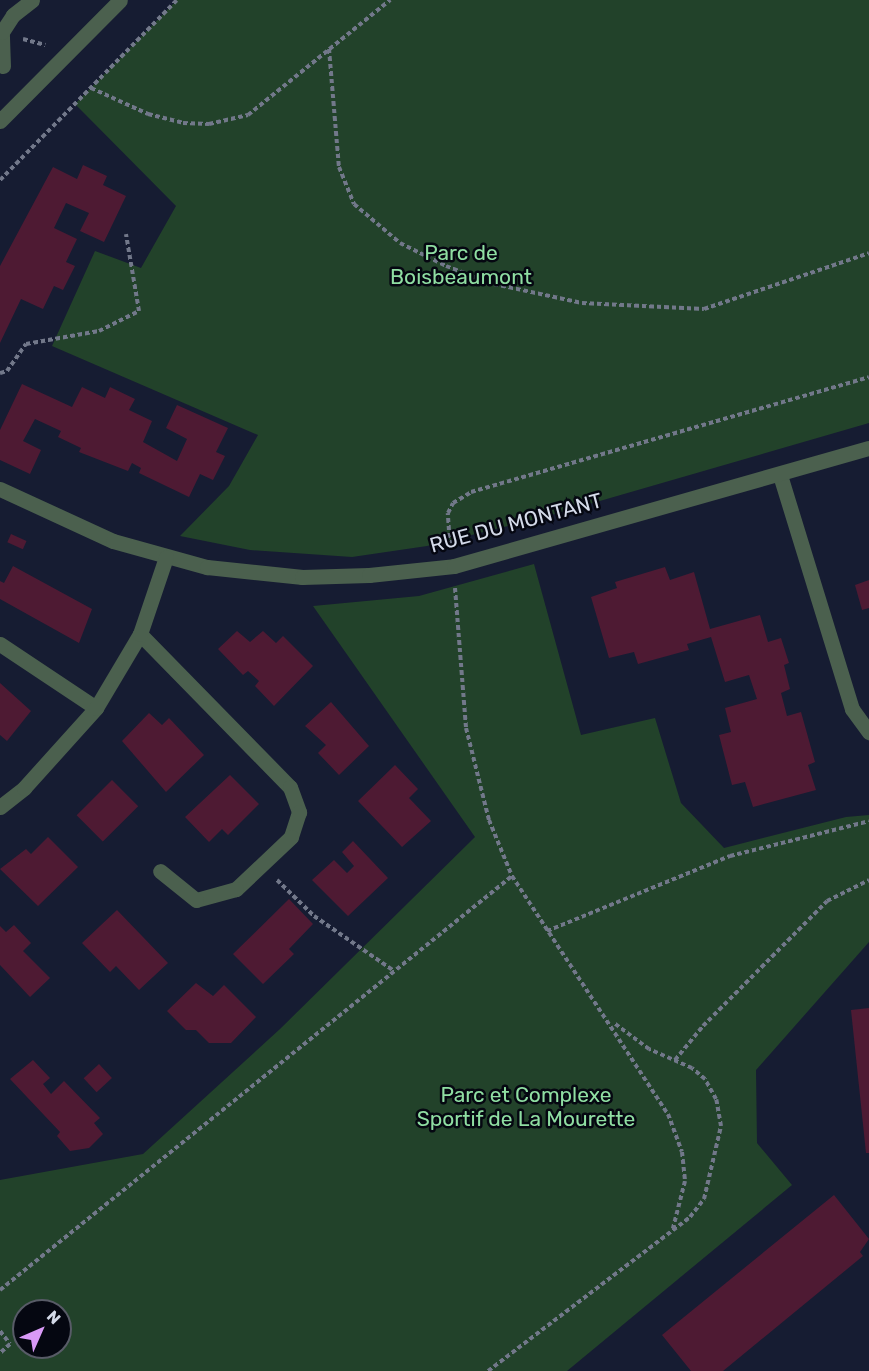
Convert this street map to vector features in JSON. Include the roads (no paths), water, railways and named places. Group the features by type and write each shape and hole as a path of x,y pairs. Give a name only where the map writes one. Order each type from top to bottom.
{"street":[{"path":"3,66 2,32 13,15 32,0"},
{"path":"0,121 120,0"},
{"name":"RUE DU MONTANT","path":"0,489 113,541 166,557 207,567 302,577 454,566 869,448"},
{"path":"780,475 852,709 869,732"},
{"path":"0,807 24,788 96,708 140,634 166,557"},
{"path":"140,634 290,787 300,812 291,837 236,889 196,900 160,871"},
{"path":"0,644 96,708"}],"park label":[{"name":"Parc de Boisbeaumont","path":"461,265"},
{"name":"Parc et Complexe Sportif de La Mourette","path":"526,1107"}]}
